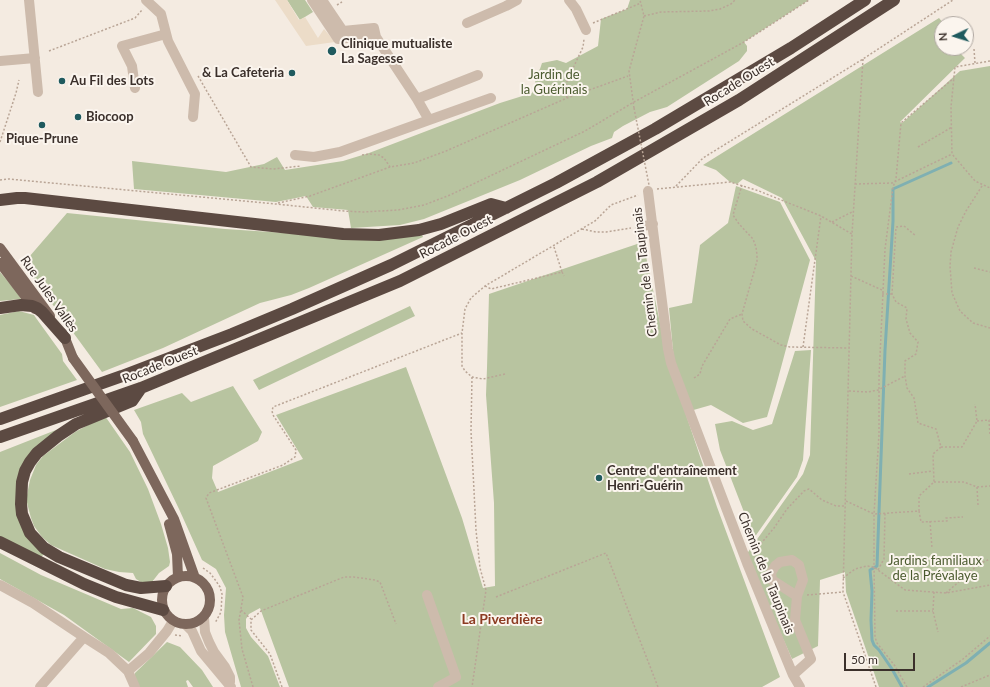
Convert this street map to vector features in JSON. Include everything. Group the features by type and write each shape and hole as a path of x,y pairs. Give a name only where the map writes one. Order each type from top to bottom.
{"highway":[{"name":"Rocade Ouest","path":"0,419 122,376 272,317 390,265 570,176 668,121 791,48 865,0"},
{"name":"Rocade Ouest","path":"0,437 141,388 400,281 596,182 739,100 894,0"},
{"path":"0,200 25,198 343,234 379,235 419,230 441,224 491,204 506,208"},
{"path":"0,210 10,205 18,204 111,208"},
{"path":"0,308 13,305 32,306 42,312 65,338"},
{"path":"141,388 132,401 76,424 37,453 25,471 22,482 22,514 30,533 44,548 59,557 126,585 141,588 166,586"},
{"path":"0,542 109,595 163,610"}],"main road":[{"name":"Rue Jules Vallès","path":"0,248 41,302 65,338 73,358"},
{"name":"Rue Jules Vallès","path":"0,263 73,358 133,441 174,519 195,578"},
{"name":"Rue Jules Vallès","path":"162,496 176,546 178,577"},
{"path":"186,576 195,578 205,585 210,595 210,607 204,617 196,623 186,625 173,622 163,610 162,599 166,586 178,577 186,576"}],"street":[{"path":"29,0 38,92"},
{"path":"312,0 338,39 372,35 376,37"},
{"path":"322,0 343,31 374,28 376,37 430,120"},
{"path":"468,23 505,3 517,0"},
{"path":"570,0 586,30"},
{"path":"147,2 162,14 168,41 194,94 193,117"},
{"path":"134,88 132,66 122,46 161,34 166,34"},
{"path":"0,61 35,58"},
{"path":"417,99 478,75"},
{"path":"295,155 314,157 340,152 491,98"},
{"name":"Chemin de la Taupinais","path":"649,188 668,349 671,363 747,563 793,675 800,687"},
{"path":"640,227 653,224"},
{"path":"0,585 33,603 109,653 128,671 135,687"},
{"path":"427,595 456,677 438,687"},
{"path":"793,675 811,659 795,620 797,596"},
{"path":"204,617 205,632 214,652 230,677 230,686"},
{"path":"128,671 149,653 168,631 173,622"},
{"path":"186,625 192,631 201,651 230,686"},
{"path":"40,687 84,636"}],"path":[{"path":"505,374 483,379 472,377 465,372 462,366 462,333 465,309 471,298 486,286 595,221 612,205 649,188 628,76 634,47 644,16 640,0"},
{"path":"644,16 661,12 709,11 720,9 731,4 735,0"},
{"path":"0,180 10,179 344,211 364,212 398,210 424,205 450,195 585,132 634,102 744,42 809,0"},
{"path":"676,186 703,158 863,59 953,0"},
{"path":"49,51 135,18 147,2"},
{"path":"567,98 567,82 582,47 586,30 595,21 641,3"},
{"path":"974,49 976,63"},
{"path":"863,59 852,234 843,592 876,687"},
{"path":"990,61 955,67 951,107 952,154 975,181 990,188"},
{"path":"196,74 251,167 258,169 273,169 301,166"},
{"path":"276,204 299,200 390,167 414,163 446,151 567,98 628,76"},
{"path":"907,687 895,666 877,643 875,637 874,514 879,434 878,390 885,249 893,187 895,182 901,123 954,78"},
{"path":"0,142 19,80"},
{"path":"918,147 952,127"},
{"path":"358,156 370,154 379,155 388,162 390,167"},
{"path":"855,184 892,183 952,154"},
{"name":"Chemin de la Taupinais","path":"649,188 730,182 787,201 821,216 852,234"},
{"path":"742,185 733,215 753,239 756,246 757,255 757,261 742,314 743,321 752,329 781,345 850,348"},
{"path":"983,185 966,211 958,227 951,252 950,266 952,293 960,311 973,323 990,328"},
{"path":"832,222 853,212"},
{"path":"803,347 821,216"},
{"path":"916,236 904,226 896,227 892,294 896,302 907,308 906,319 910,333 918,342 916,354 905,361 907,388 914,398 918,423 936,429 941,447"},
{"path":"582,229 596,232 606,232 640,227"},
{"path":"554,246 564,276"},
{"path":"974,268 990,272"},
{"path":"486,286 492,290 562,272"},
{"path":"851,276 882,290"},
{"path":"882,294 892,294"},
{"path":"694,378 700,374 702,366 730,319 742,314"},
{"path":"253,687 242,649 239,620 243,597 206,498 209,493 284,465 295,457 296,450 273,415 273,407 462,333"},
{"path":"849,391 868,392 878,390 905,376"},
{"path":"472,377 471,431 476,522 480,568 486,590 472,687"},
{"path":"934,482 933,454 941,447 962,447 977,421 975,404"},
{"path":"977,421 989,420 990,435"},
{"path":"909,474 933,471"},
{"path":"963,517 946,518 947,521 921,522 919,496 934,482 964,482 977,487 990,486"},
{"path":"977,487 978,505"},
{"path":"747,563 755,550 774,528 787,508 809,488 822,500 836,506 845,506"},
{"path":"845,501 874,514 920,511"},
{"path":"878,570 884,559 885,513"},
{"path":"930,521 932,548"},
{"path":"496,597 606,553 658,687"},
{"path":"946,593 979,564 990,559"},
{"path":"843,578 855,569 866,566 874,567 905,590 946,593 990,585"},
{"path":"251,619 261,611 344,577 354,577 380,582 396,624"},
{"path":"797,596 843,592"},
{"path":"934,592 933,611 938,632"},
{"path":"241,610 251,619 251,630 270,654 282,687"},
{"path":"896,611 933,611"},
{"path":"923,687 963,659 990,636"},
{"path":"960,687 990,675"}],"green space":[{"path":"287,0 305,0 313,12 300,20"},
{"name":"Jardin de la Guérinais","path":"630,0 809,0 744,42 747,46 747,51 739,61 667,107 650,112 623,126 614,132 612,138 591,146 520,180 424,219 400,225 351,228 348,210 313,207 306,196 276,202 134,189 132,161 226,172 264,164 277,157 285,170 343,161 369,153 500,103 532,93 536,85 534,76 540,69 542,63 557,60 566,63 598,46 601,19 627,9"},
{"name":"Jardins familiaux de la Prévalaye","path":"934,21 934,56 963,56 965,58 900,122 902,123 960,71 990,66 990,687 879,687 846,592 845,572 820,580 818,646 792,659 746,555 803,474 810,455 816,261 782,198 743,179 737,184 730,182 716,170 703,165"},
{"path":"736,186 780,202 810,260 767,417 743,423 711,405 690,411 674,361 669,308 692,303 700,245 728,223"},
{"path":"67,213 225,229 362,238 421,233 423,237 309,288 291,295 260,303 163,348 102,372 23,264"},
{"name":"Centre d'entraînement Henri-Guérin","path":"643,242 668,361 717,507 780,677 762,687 289,687 260,608 249,614 246,619 246,628 251,637 268,656 280,687 241,687 225,632 224,615 226,588 216,569 202,560 143,434 141,422 134,410 182,393 191,402 233,386 262,432 258,441 213,466 212,478 218,492 303,459 276,415 406,367 462,518 483,588 495,586 494,503 486,395 489,294"},
{"path":"0,272 16,291 21,299 0,301"},
{"path":"410,306 415,316 259,390 253,380"},
{"path":"19,311 34,315 62,354 63,361 77,380 0,407 0,315"},
{"path":"811,350 803,460 797,477 754,538 720,450 715,424 732,421 753,430 772,424 795,351"},
{"path":"105,416 130,452 148,489 168,548 170,562 169,566 159,573 152,582 141,582 136,579 133,573 105,569 51,545 42,537 34,526 31,518 27,503 27,495 30,480 36,465 43,456 75,432"},
{"path":"61,428 17,489 44,554 39,559 0,539 0,452"},
{"path":"0,553 41,575 121,609 133,608 151,617 156,626 156,634 129,662 64,615 0,579"},
{"path":"167,642 180,647 202,670 213,687 193,687 188,680 186,681 188,687 136,687 135,673"}],"shaded area":[{"path":"275,0 287,0 299,20 305,17 318,38 324,29 335,42 306,46"}],"waterway":[{"path":"902,687 892,669 872,640 872,591 870,570 877,566 885,350 893,221 893,189 951,163"},
{"path":"928,687 966,663 990,643"}],"place":[{"name":"Clinique mutualiste La Sagesse","path":"332,51"},
{"name":"& La Cafeteria","path":"292,73"},
{"name":"Au Fil des Lots","path":"62,81"},
{"name":"Biocoop","path":"78,117"},
{"name":"Pique-Prune","path":"42,125"},
{"name":"Centre d'entraînement Henri-Guérin","path":"599,478"}],"district":[{"name":"La Piverdière","path":"502,619"}]}
